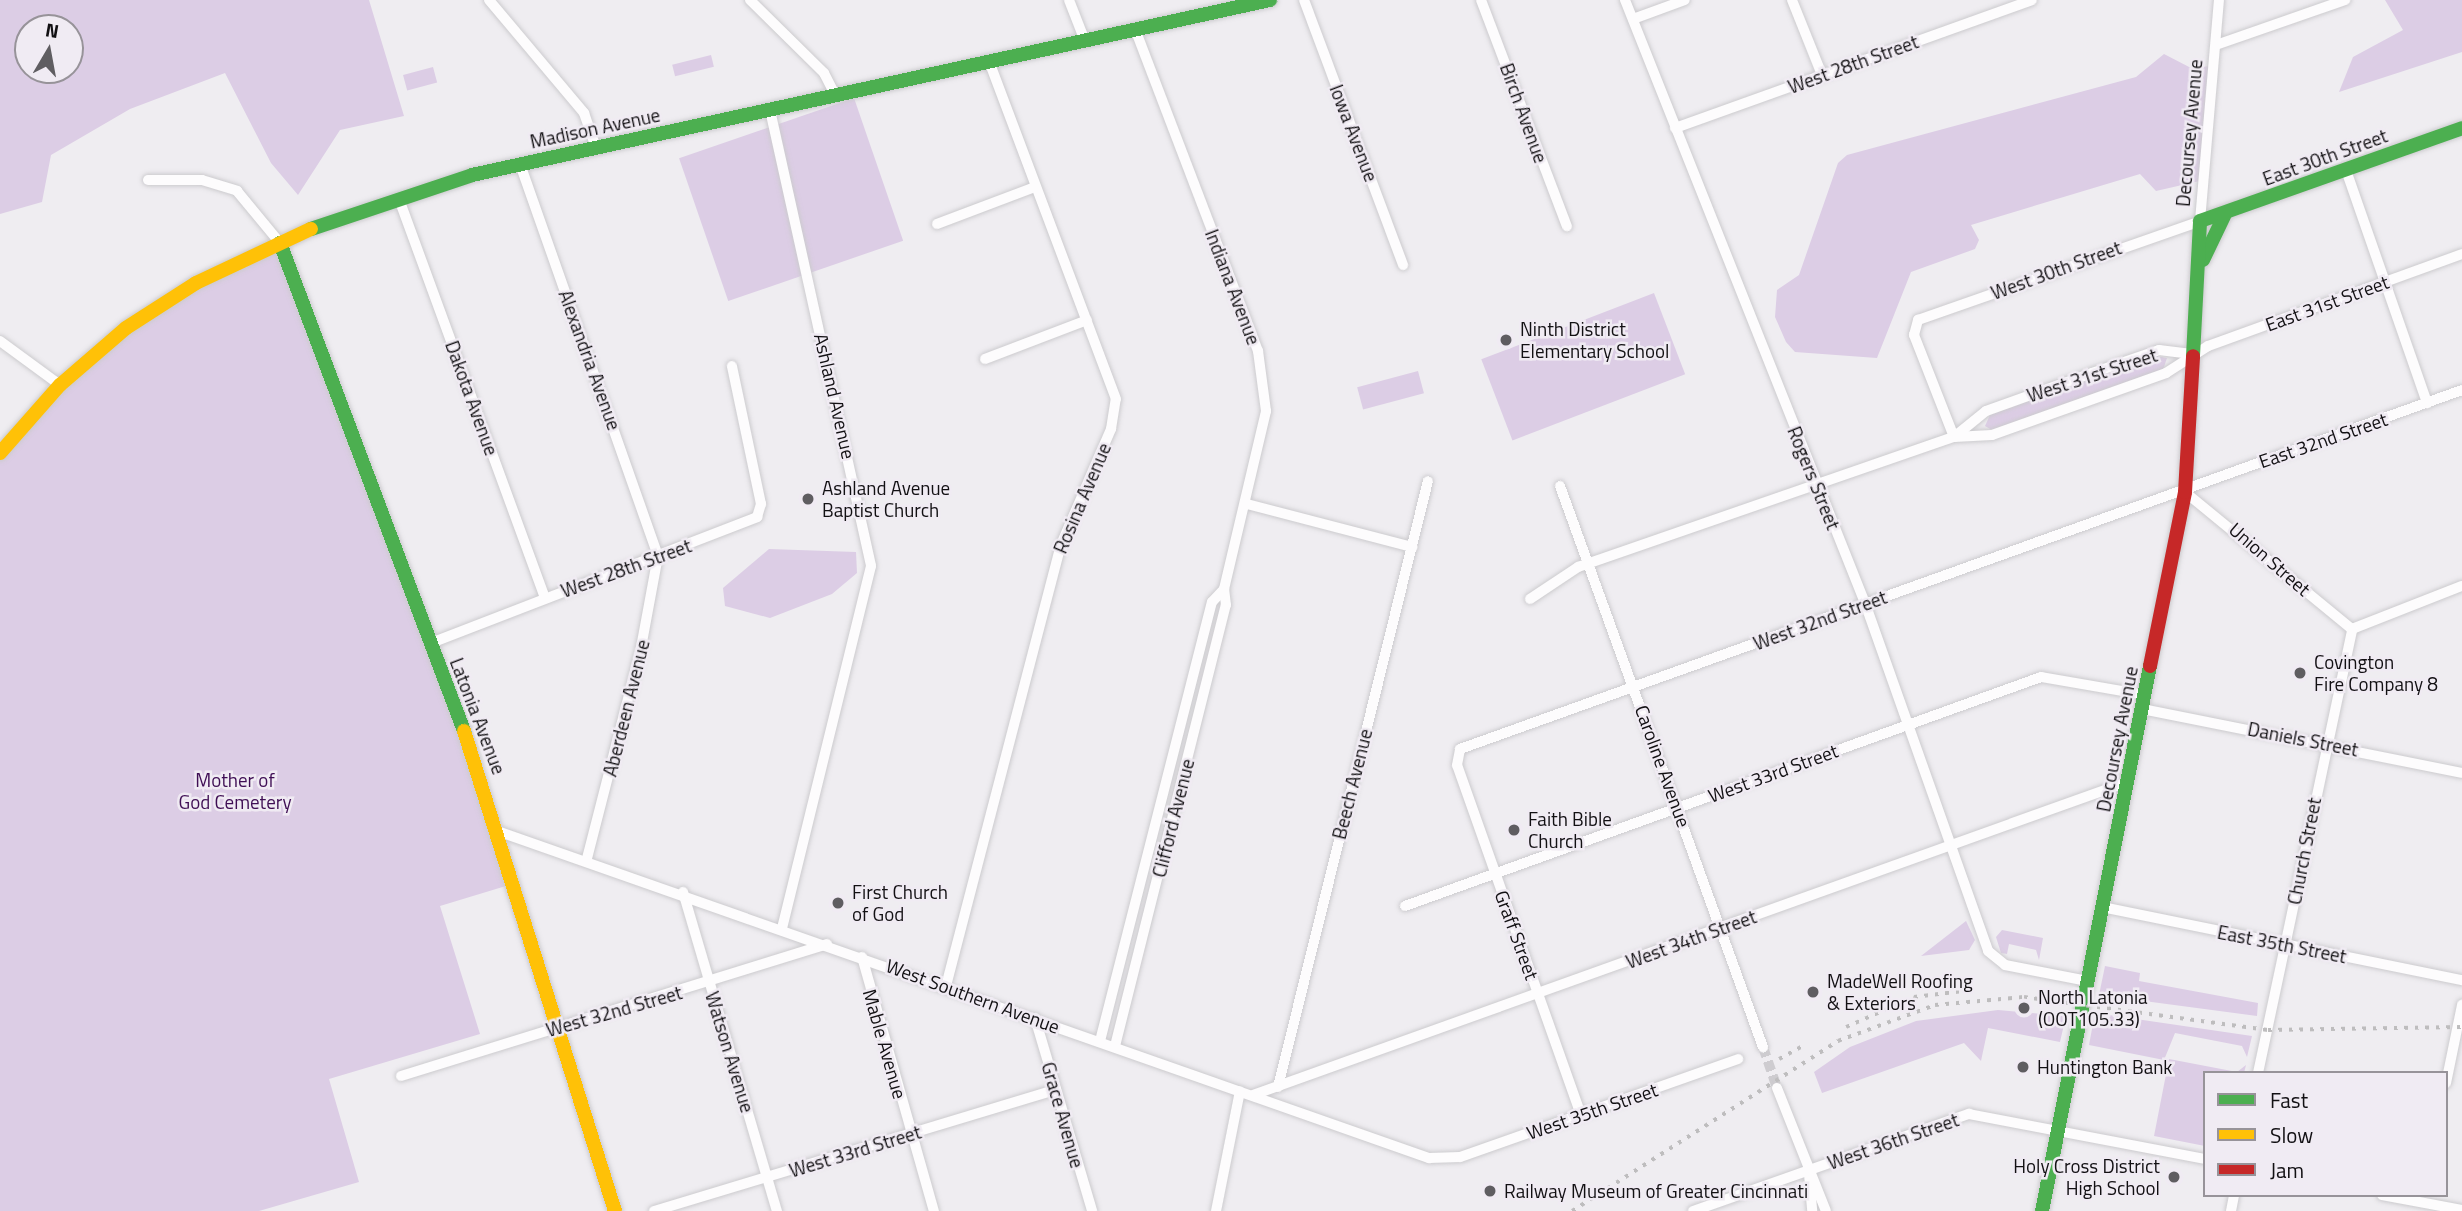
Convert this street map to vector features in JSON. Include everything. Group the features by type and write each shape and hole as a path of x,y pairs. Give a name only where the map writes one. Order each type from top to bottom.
{"main road":[{"name":"Madison Avenue","path":"0,453 60,385 156,308 280,243 399,199 520,164 1270,0"},
{"name":"East 30th Street","path":"2200,221 2462,128"},
{"name":"Decoursey Avenue","path":"2198,270 2225,214"},
{"name":"Decoursey Avenue","path":"2042,1211 2185,492 2200,221"},
{"name":"Latonia Avenue","path":"280,243 500,832 615,1211"}],"street":[{"path":"488,0 584,113 596,148"},
{"path":"750,0 824,73 835,95"},
{"path":"1069,0 1085,40"},
{"name":"Iowa Avenue","path":"1304,0 1403,265"},
{"name":"Birch Avenue","path":"1481,0 1567,226"},
{"name":"Rogers Street","path":"1625,0 1865,603 1950,844 1994,959 2087,981"},
{"path":"1633,19 1685,0"},
{"path":"1792,0 1822,75"},
{"name":"West 28th Street","path":"1675,128 2032,0"},
{"name":"Decoursey Avenue","path":"2200,221 2220,0"},
{"path":"2216,45 2345,0"},
{"name":"Indiana Avenue","path":"1135,29 1262,366 1264,431 1234,553"},
{"name":"Rosina Avenue","path":"946,986 1060,547 1115,410 1115,391 989,62"},
{"name":"Ashland Avenue","path":"769,110 871,566 782,927"},
{"name":"Alexandria Avenue","path":"520,164 658,556"},
{"path":"2346,170 2427,403"},
{"path":"148,180 202,180 237,191 280,243"},
{"path":"937,224 1035,187"},
{"name":"Dakota Avenue","path":"399,199 545,598"},
{"name":"West 30th Street","path":"1954,437 1914,325 2200,221"},
{"name":"East 31st Street","path":"2194,354 2462,254"},
{"path":"985,359 1087,320"},
{"path":"0,341 60,385"},
{"name":"West 31st Street","path":"1954,437 1986,411 2092,373 2159,350 2194,354"},
{"name":"West 31st Street","path":"1530,599 1590,565 1954,437 1992,435 2166,373 2194,354"},
{"name":"West 28th Street","path":"430,643 757,516 761,504 732,366"},
{"name":"East 32nd Street","path":"2185,492 2462,391"},
{"name":"Beech Avenue","path":"1278,1087 1428,481"},
{"name":"Caroline Avenue","path":"1560,486 1763,1047"},
{"name":"West 32nd Street","path":"1457,754 1634,686 2185,492"},
{"name":"Union Street","path":"2185,492 2352,629"},
{"path":"1247,505 1412,547"},
{"name":"Clifford Avenue","path":"1115,1046 1226,605 1224,589 1234,553"},
{"name":"Aberdeen Avenue","path":"587,858 642,648 658,556"},
{"path":"2352,629 2462,586"},
{"name":"Clifford Avenue","path":"1100,1041 1212,602 1224,589"},
{"name":"Church Street","path":"2258,1071 2352,629"},
{"name":"West 33rd Street","path":"1405,906 1909,725 2055,676 2144,702"},
{"name":"Daniels Street","path":"2144,702 2462,773"},
{"name":"Graff Street","path":"1457,754 1494,873 1581,1115"},
{"name":"West 34th Street","path":"1253,1095 2127,782"},
{"name":"West Southern Avenue","path":"500,832 587,858 1240,1091 1445,1160"},
{"name":"Watson Avenue","path":"683,892 777,1211"},
{"name":"East 35th Street","path":"2102,907 2462,980"},
{"name":"West 32nd Street","path":"401,1076 709,983 828,944"},
{"name":"Mable Avenue","path":"862,957 934,1211"},
{"path":"2448,1073 2462,1004"},
{"name":"Grace Avenue","path":"1035,1018 1092,1211"},
{"name":"West 35th Street","path":"1445,1160 1738,1059"},
{"path":"1777,1088 1826,1211"},
{"name":"West 33rd Street","path":"654,1211 1056,1090"},
{"path":"1216,1211 1240,1091"},
{"name":"West 36th Street","path":"1693,1211 1969,1114 2203,1159"},
{"path":"1809,1170 1812,1211"},
{"path":"2392,1197 2462,1210"}],"green space":[{"path":"0,0 369,0 404,116 340,130 298,195 271,163 225,73 130,109 51,155 42,202 0,214"},
{"path":"2385,0 2462,0 2462,52 2339,92 2353,57 2403,30"},
{"path":"2164,54 2193,69 2214,65 2204,180 2156,191 2140,174 1971,225 1979,240 1975,249 1911,272 1877,358 1795,352 1786,342 1775,317 1777,290 1799,275 1838,163 1847,155 2136,77"},
{"path":"711,55 714,67 675,76 672,65"},
{"path":"433,67 437,82 407,90 403,75"},
{"path":"854,98 903,241 728,301 679,158"},
{"name":"Mother of God Cemetery","path":"280,243 516,883 440,906 480,1034 329,1079 359,1182 259,1211 0,1211 0,453 126,328"},
{"path":"1654,293 1685,374 1512,441 1481,359"},
{"path":"2156,356 2167,358 2163,370 1992,430 1985,426 1990,415"},
{"path":"1418,371 1424,393 1363,410 1357,387"},
{"path":"769,549 856,552 857,573 832,594 770,618 725,606 723,588"},
{"path":"1966,921 1975,940 1969,950 1921,956"},
{"path":"2002,930 2043,938 2039,960 2036,950 2009,944 2007,954 2001,953 1996,937"},
{"path":"2105,966 2140,973 2139,981 2258,1003 2257,1016 2099,995"},
{"path":"1998,1010 2066,1016 2060,1042 1988,1028 1981,1061 1964,1043 1822,1093 1814,1072 1850,1047 1916,1021"},
{"path":"2095,1013 2252,1036 2247,1057 2242,1046 2175,1033 2164,1060 2089,1045"},
{"path":"2169,1059 2232,1071 2203,1071 2203,1146 2154,1136"}],"tunnel":[{"path":"1763,1047 1777,1088"}],"railway":[{"path":"1846,1027 1914,997 1972,990"},
{"path":"1572,1211 1838,1041 1935,1005 2024,997 2268,1030 2462,1027"},
{"path":"1779,1059 1804,1045"}],"traffic: fast":[{"path":"311,229 472,175 1270,0"},
{"path":"2193,356 2200,221 2462,128"},
{"path":"2203,260 2225,214"},
{"path":"280,243 464,731"},
{"path":"2042,1211 2150,666"}],"traffic: slow":[{"path":"0,453 60,385 126,328 196,283 311,229"},
{"path":"464,731 615,1211"}],"traffic: jam":[{"path":"2150,666 2185,492 2193,356"}],"place":[{"name":"Ninth District Elementary School","path":"1506,340"},
{"name":"Ashland Avenue Baptist Church","path":"808,499"},
{"name":"Covington Fire Company 8","path":"2300,673"},
{"name":"Faith Bible Church","path":"1514,830"},
{"name":"First Church of God","path":"838,903"},
{"name":"MadeWell Roofing & Exteriors","path":"1813,992"},
{"name":"North Latonia (OOT105.33)","path":"2024,1008"},
{"name":"Huntington Bank","path":"2023,1067"},
{"name":"Holy Cross District High School","path":"2174,1177"},
{"name":"Railway Museum of Greater Cincinnati","path":"1490,1191"}]}
